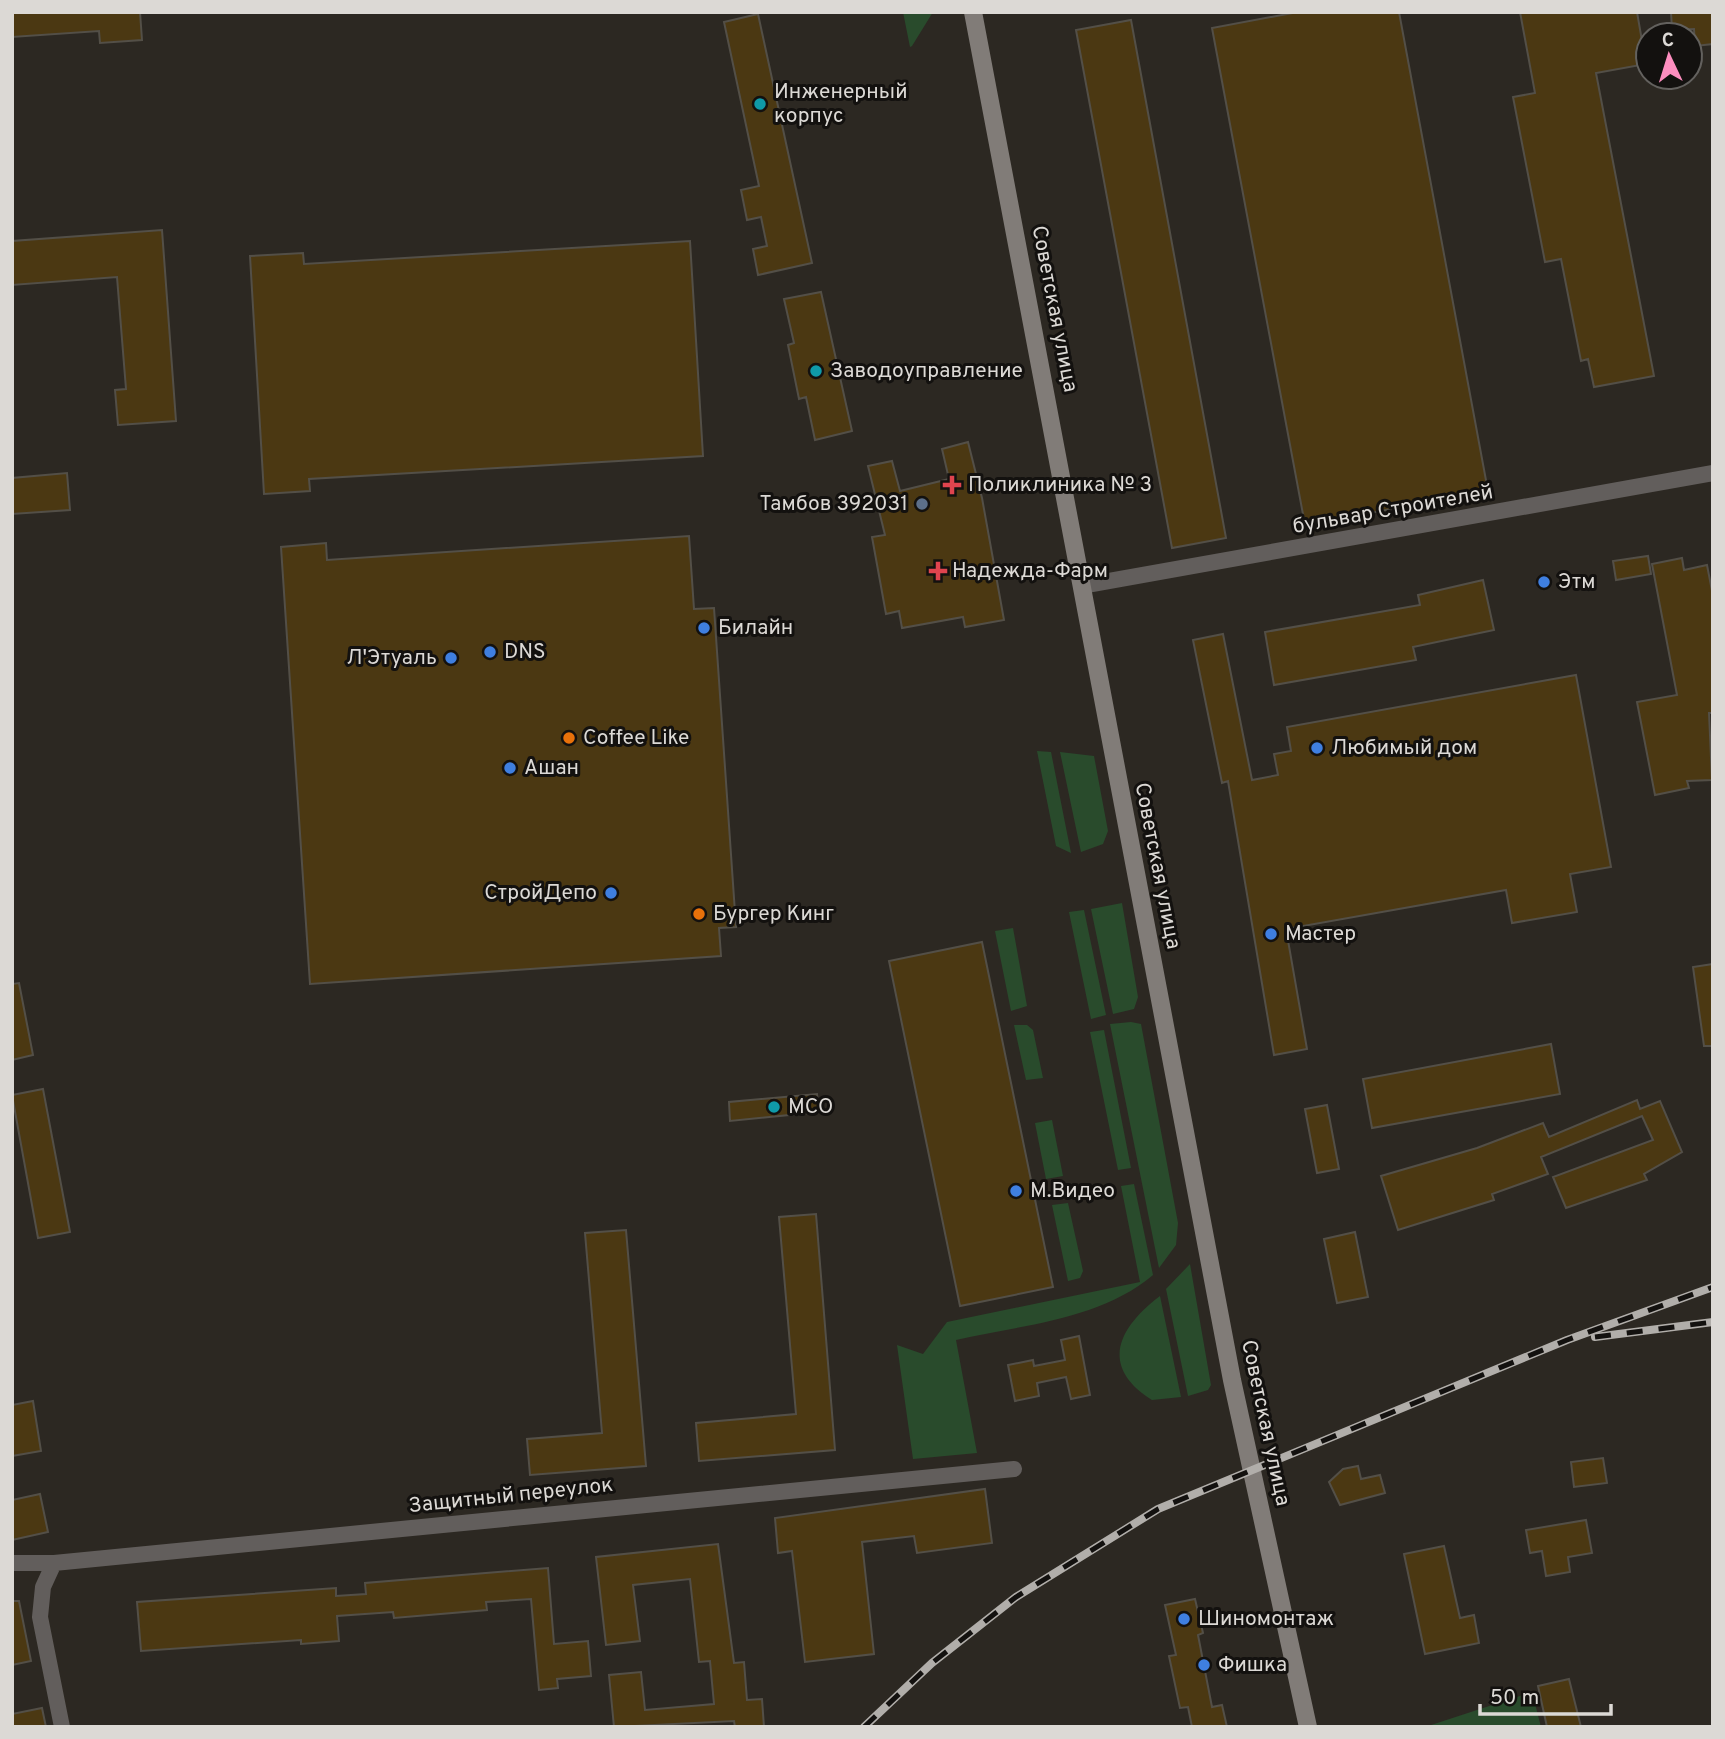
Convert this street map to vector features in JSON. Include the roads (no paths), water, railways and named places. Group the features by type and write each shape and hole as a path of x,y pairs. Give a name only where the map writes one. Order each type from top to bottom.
{"main road":[{"name":"Советская улица","path":"974,12 1231,1380 1308,1727"}],"street":[{"name":"бульвар Строителей","path":"1081,586 1713,473"},
{"name":"Защитный переулок","path":"12,1563 54,1563 1014,1469"},
{"path":"54,1563 43,1587 40,1617 62,1727"}],"railway":[{"path":"864,1727 932,1663 1016,1597 1158,1509 1567,1340 1713,1287"},
{"path":"1595,1337 1713,1322"}],"place":[{"name":"Инженерный корпус","path":"760,104"},
{"name":"Заводоуправление","path":"816,371"},
{"name":"Поликлиника № 3","path":"952,485"},
{"name":"Тамбов 392031","path":"922,504"},
{"name":"Надежда-Фарм","path":"938,571"},
{"name":"Этм","path":"1544,582"},
{"name":"Билайн","path":"704,628"},
{"name":"DNS","path":"490,652"},
{"name":"Л'Этуаль","path":"451,658"},
{"name":"Coffee Like","path":"569,738"},
{"name":"Любимый дом","path":"1317,748"},
{"name":"Ашан","path":"510,768"},
{"name":"СтройДепо","path":"611,893"},
{"name":"Бургер Кинг","path":"699,914"},
{"name":"Мастер","path":"1271,934"},
{"name":"МСО","path":"774,1107"},
{"name":"М.Видео","path":"1016,1191"},
{"name":"Шиномонтаж","path":"1184,1619"},
{"name":"Фишка","path":"1204,1665"}]}
